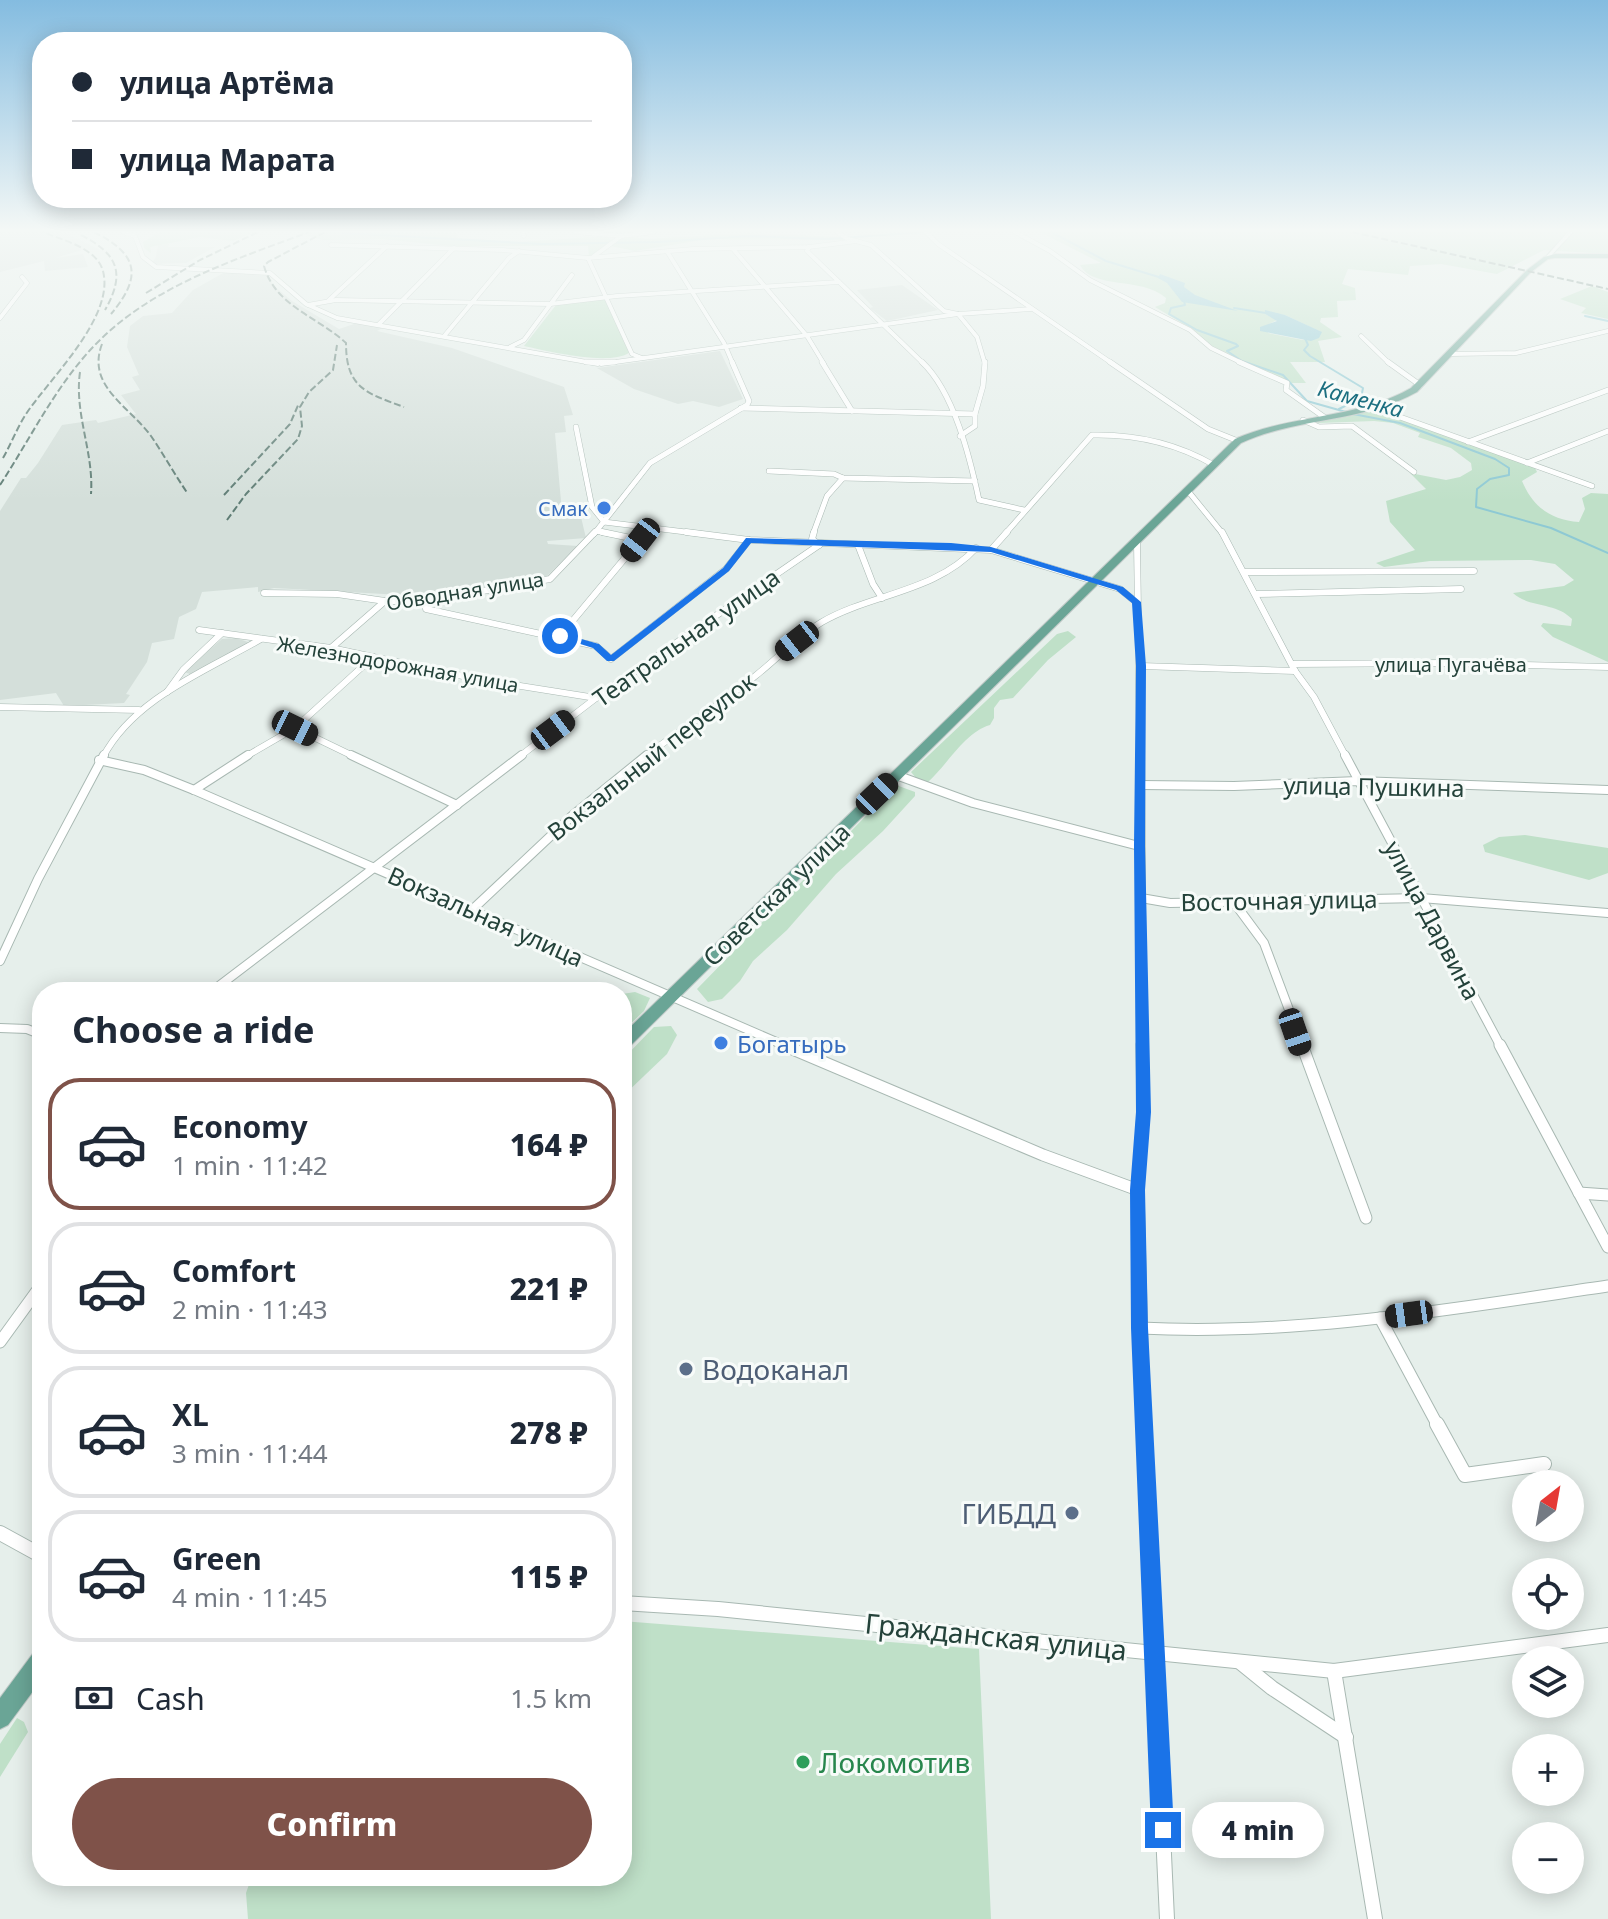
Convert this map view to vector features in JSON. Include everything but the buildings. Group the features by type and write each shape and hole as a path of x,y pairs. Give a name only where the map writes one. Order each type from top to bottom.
{"main road":[{"name":"Советская улица","path":"632,1035 1238,441 1257,431 1395,402 1420,385 1482,322"},
{"path":"0,1717 32,1674"}],"street":[{"path":"362,322 599,364 906,322"},
{"path":"445,335 457,322"},
{"path":"510,347 524,340 537,322"},
{"path":"619,322 632,354 648,359"},
{"path":"711,322 749,401 741,408"},
{"path":"795,322 807,336 852,411"},
{"path":"879,322 935,374 945,395 949,415 969,455 979,500 1024,510"},
{"path":"960,436 975,426 975,414 984,387 981,342 964,322"},
{"path":"1051,322 1208,429 1238,441"},
{"path":"1173,322 1190,330 1198,340 1216,351 1287,383 1286,390 1324,417"},
{"path":"1452,354 1478,356 1516,353 1608,331"},
{"path":"1361,336 1393,367 1420,385"},
{"path":"1468,442 1608,390"},
{"path":"741,408 975,414"},
{"name":"Обводная улица","path":"331,648 385,601 426,601 550,579 604,522 650,463 741,408"},
{"path":"1375,408 1592,486"},
{"name":"Советская улица","path":"1303,420 1319,427 1352,426 1414,472"},
{"path":"576,427 592,507 604,522 749,540 991,550 1120,589 1136,602"},
{"path":"1527,463 1608,431"},
{"path":"991,550 1092,435 1149,440 1195,453 1214,465"},
{"path":"769,471 834,474 843,478 975,481"},
{"path":"819,545 812,539 831,484 843,478"},
{"name":"улица Дарвина","path":"1188,491 1229,541 1294,668 1314,697 1608,1247"},
{"path":"560,636 640,540 596,531"},
{"path":"426,601 426,609 447,615 560,636 596,646 611,659 726,569 749,540"},
{"path":"1137,542 1136,602 1141,666 1139,846 1143,1112 1138,1190 1140,1328 1167,1919"},
{"name":"Театральная улица","path":"224,982 596,698 819,545"},
{"path":"858,545 873,584 882,598"},
{"name":"Вокзальный переулок","path":"473,909 545,838 608,784 756,675 811,629 847,609 942,573 972,555 976,548"},
{"path":"1245,572 1474,571"},
{"path":"1257,594 1461,589"},
{"path":"264,593 337,594 385,601"},
{"name":"Железнодорожная улица","path":"199,630 331,648 477,679 596,698"},
{"path":"166,694 183,670 222,633"},
{"path":"0,961 113,737 139,710 261,639"},
{"path":"194,790 295,728 373,657"},
{"name":"улица Пугачёва","path":"1141,666 1294,668 1443,663 1608,667"},
{"path":"0,707 139,710"},
{"path":"295,728 457,805"},
{"name":"Вокзальная улица","path":"99,760 144,770 194,790 670,997 1043,1155 1138,1190"},
{"path":"896,775 973,803 1139,846"},
{"name":"улица Пушкина","path":"1141,785 1234,786 1358,781 1608,790"},
{"name":"Восточная улица","path":"1141,898 1170,903 1421,898 1608,913"},
{"path":"1233,901 1264,943 1366,1218"},
{"path":"0,1028 32,1031"},
{"path":"1579,1193 1608,1195"},
{"path":"1140,1328 1249,1332 1380,1318 1608,1286"},
{"path":"0,1342 32,1298"},
{"path":"1380,1318 1465,1475 1544,1464"},
{"path":"0,1533 32,1551"},
{"name":"Гражданская улица","path":"632,1604 1153,1651 1179,1657 1334,1671 1608,1635"},
{"path":"1240,1662 1272,1688 1346,1737"},
{"path":"1334,1671 1375,1919"}],"shaded area":[{"path":"136,322 327,322 339,329 360,322 384,327 377,331 452,348 564,387 573,415 564,416 566,432 555,433 562,513 580,513 586,538 547,541 548,544 578,546 547,576 446,595 443,592 439,597 274,588 258,592 258,587 202,592 196,609 179,617 174,639 152,643 147,662 126,694 130,695 124,703 64,706 56,693 0,700 0,511 21,478 26,478 38,463 62,425 96,420 98,423 136,414 121,395 140,390 132,377 139,375 127,347 130,326"},
{"path":"720,351 743,399 719,407 693,401 678,404 634,389 597,368"},
{"path":"236,638 248,642 193,675 184,672 222,639"}],"green space":[{"path":"543,322 616,322 629,353 619,357 592,358 524,346"},
{"path":"1179,322 1274,322 1269,324 1268,333 1303,340 1321,332 1299,322 1320,322 1342,337 1318,341 1325,362 1290,362 1306,383 1287,383 1198,340 1190,328"},
{"path":"1375,408 1535,468 1537,472 1522,481 1526,490 1537,505 1560,518 1579,522 1585,509 1582,498 1591,493 1608,494 1608,662 1553,637 1541,626 1543,623 1571,626 1572,619 1566,614 1519,598 1513,593 1564,586 1574,580 1555,564 1531,560 1430,561 1384,567 1376,563 1415,550 1390,522 1386,501 1426,489 1410,473 1446,480 1472,470 1471,463 1451,448 1418,437 1420,433 1393,423 1319,423 1303,420"},
{"path":"1068,631 1076,637 1048,660 1013,698 1000,700 994,708 990,725 965,741 928,782 916,778 911,772 1057,634"},
{"path":"896,785 915,792 915,796 883,831 836,874 787,930 753,961 740,981 722,999 708,1002 697,989"},
{"path":"1525,835 1608,848 1608,873 1589,880 1485,852 1483,845 1499,837"},
{"path":"632,992 650,998 644,1011 632,1022"},
{"path":"671,1026 677,1035 667,1054 632,1087 632,1050 654,1027"},
{"name":"Локомотив","path":"632,1622 979,1649 991,1919 248,1919 248,1886 632,1886"},
{"path":"17,1718 24,1722 28,1732 0,1777 0,1744"}],"water":[{"path":"1275,322 1299,322 1322,332 1319,338 1311,341 1260,331 1260,327"}],"waterway":[{"name":"Каменка","path":"1182,322 1236,344 1238,346 1227,351 1242,361 1283,375 1307,401 1346,412"},
{"path":"1305,338 1308,345 1304,350 1310,356 1363,388 1361,398 1339,409"},
{"name":"Каменка","path":"1353,414 1400,423 1495,459 1509,468 1509,475 1490,479 1477,489 1476,507 1551,528 1608,553"}],"railway":[{"path":"3,458 26,414 78,346 93,322"},
{"path":"0,485 72,371 121,322"},
{"path":"316,322 346,343 350,370 361,387 404,407"},
{"path":"102,344 99,359 105,384 151,436 188,494"},
{"path":"227,520 246,494 298,439 302,426 300,407 309,392 333,370 337,345"},
{"path":"80,372 80,403 90,463 91,494"},
{"path":"224,495 290,424 299,403"}],"place":[{"name":"Смак","path":"604,508"},
{"name":"Богатырь","path":"721,1043"},
{"name":"Водоканал","path":"686,1369"},
{"name":"ГИБДД","path":"1072,1513"},
{"name":"Локомотив","path":"803,1762"}],"route":[{"path":"560,636 596,646 611,659 726,569 749,540 991,550 1120,589 1136,602 1141,666 1139,846 1143,1112 1138,1190 1140,1328 1163,1830"}]}
